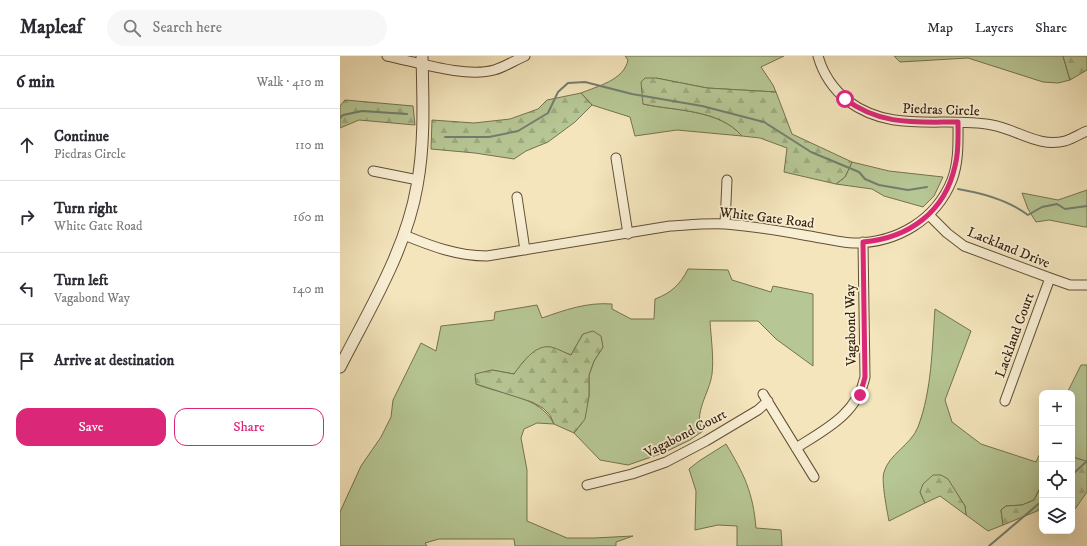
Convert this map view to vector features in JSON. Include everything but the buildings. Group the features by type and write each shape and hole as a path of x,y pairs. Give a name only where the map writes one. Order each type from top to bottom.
{"street":[{"path":"387,56 422,60 465,71 483,72 504,67 525,56"},
{"name":"Piedras Circle","path":"818,56 822,68 832,86 856,107 868,113 892,120 958,122 992,125 1047,142 1065,141 1087,131"},
{"path":"342,360 393,262 404,235 418,180 424,128 422,60"},
{"name":"White Gate Road","path":"404,235 442,250 459,254 486,256 670,226 725,224 839,241 881,241 898,235 929,215 937,206 952,179 957,153 958,122"},
{"path":"616,158 628,234"},
{"path":"373,171 418,180"},
{"path":"725,224 727,180"},
{"path":"517,197 525,250"},
{"name":"Lackland Drive","path":"929,215 947,233 964,246 1050,278 1070,284 1087,285"},
{"name":"Vagabond Way","path":"796,448 844,416 860,395 863,387 865,377 863,242"},
{"name":"Lackland Court","path":"1005,401 1050,278"},
{"name":"Vagabond Court","path":"587,485 632,474 666,462 706,441 758,410 766,398 814,477"}],"green space":[{"path":"625,56 784,56 761,67 776,92 707,88 656,78 643,104 696,112 709,116 732,127 742,136 677,130 635,136 630,117 592,105 581,93 602,85 621,73 626,67 628,60"},
{"path":"894,56 1063,56 1070,80 1058,83 1043,82 968,58 900,62"},
{"path":"1063,56 1087,56 1087,70 1070,80"},
{"path":"645,78 656,78 707,88 776,92 792,134 852,162 845,177 836,184 784,172 787,148 760,138 742,136 732,127 721,121 696,112 643,104 641,82"},
{"path":"581,93 592,105 575,122 548,142 526,151 514,159 475,153 431,149 432,120 474,123 510,119 538,109 547,100"},
{"path":"345,100 413,106 415,125 359,120 340,128 340,106"},
{"path":"852,162 889,171 943,177 934,196 923,207 884,196 872,189 836,184 845,177"},
{"path":"1087,190 1087,227 1049,220 1036,222 1028,209 1022,193 1058,200"},
{"path":"688,269 728,270 732,280 771,292 773,286 813,294 813,366 776,339 758,321 710,321 713,368 711,381 700,411 700,425 703,431 690,440 663,453 628,465 600,460 574,433 582,423 589,396 589,375 594,361 603,347 583,334 571,355 550,347 524,361 514,374 492,370 476,384 520,398 540,407 554,424 537,423 524,429 521,438 527,470 527,521 567,538 633,536 616,542 616,546 515,546 514,539 439,539 425,543 427,546 340,546 340,512 361,466 381,437 391,417 393,400 421,343 436,351 441,326 494,320 495,312 537,305 542,318 585,305 612,304 612,309 631,319 654,319 655,299 674,288 682,280"},
{"path":"935,309 971,331 945,400 952,422 981,444 1036,462 1039,456 1039,490 1034,500 1022,505 1006,506 1001,510 1003,525 988,531 966,515 965,506 957,494 920,492 925,503 889,521 884,488 884,472 890,460 910,439 918,427 923,413 931,369"},
{"path":"593,331 601,336 603,347 594,361 589,375 589,396 585,419 574,433 554,424 550,415 543,408 532,402 476,384 475,374 492,370 514,374 534,351 540,348 556,348 571,355 583,334"},
{"path":"1081,365 1087,365 1087,464 1085,461 1075,458 1075,390 1068,390"},
{"path":"726,444 747,484 753,504 756,528 781,530 782,546 737,546 737,526 718,525 695,530 696,491 689,469"},
{"path":"1075,458 1086,461 1087,492 1075,509"},
{"path":"933,475 941,475 948,479 965,506 966,515 940,496 925,503 920,492 923,484"},
{"path":"1039,490 1039,510 1003,525 1001,510 1006,506 1022,505 1034,500"}],"waterway":[{"path":"445,137 489,137 518,131 548,113 558,92 568,83 585,82 632,94 702,106 764,122 811,152 859,172 865,179 879,185 908,190 927,187"},
{"path":"340,118 343,115 362,111 407,114"},
{"path":"958,189 1003,201 1028,215 1042,207 1057,204 1065,209 1087,206"},
{"path":"1075,472 1087,461"},
{"path":"989,546 1039,504"}],"route":[{"path":"845,99 856,107 879,118 906,122 958,122 958,148 956,164 952,179 937,206 929,215 898,235 881,241 863,242 865,377 860,395"}]}
